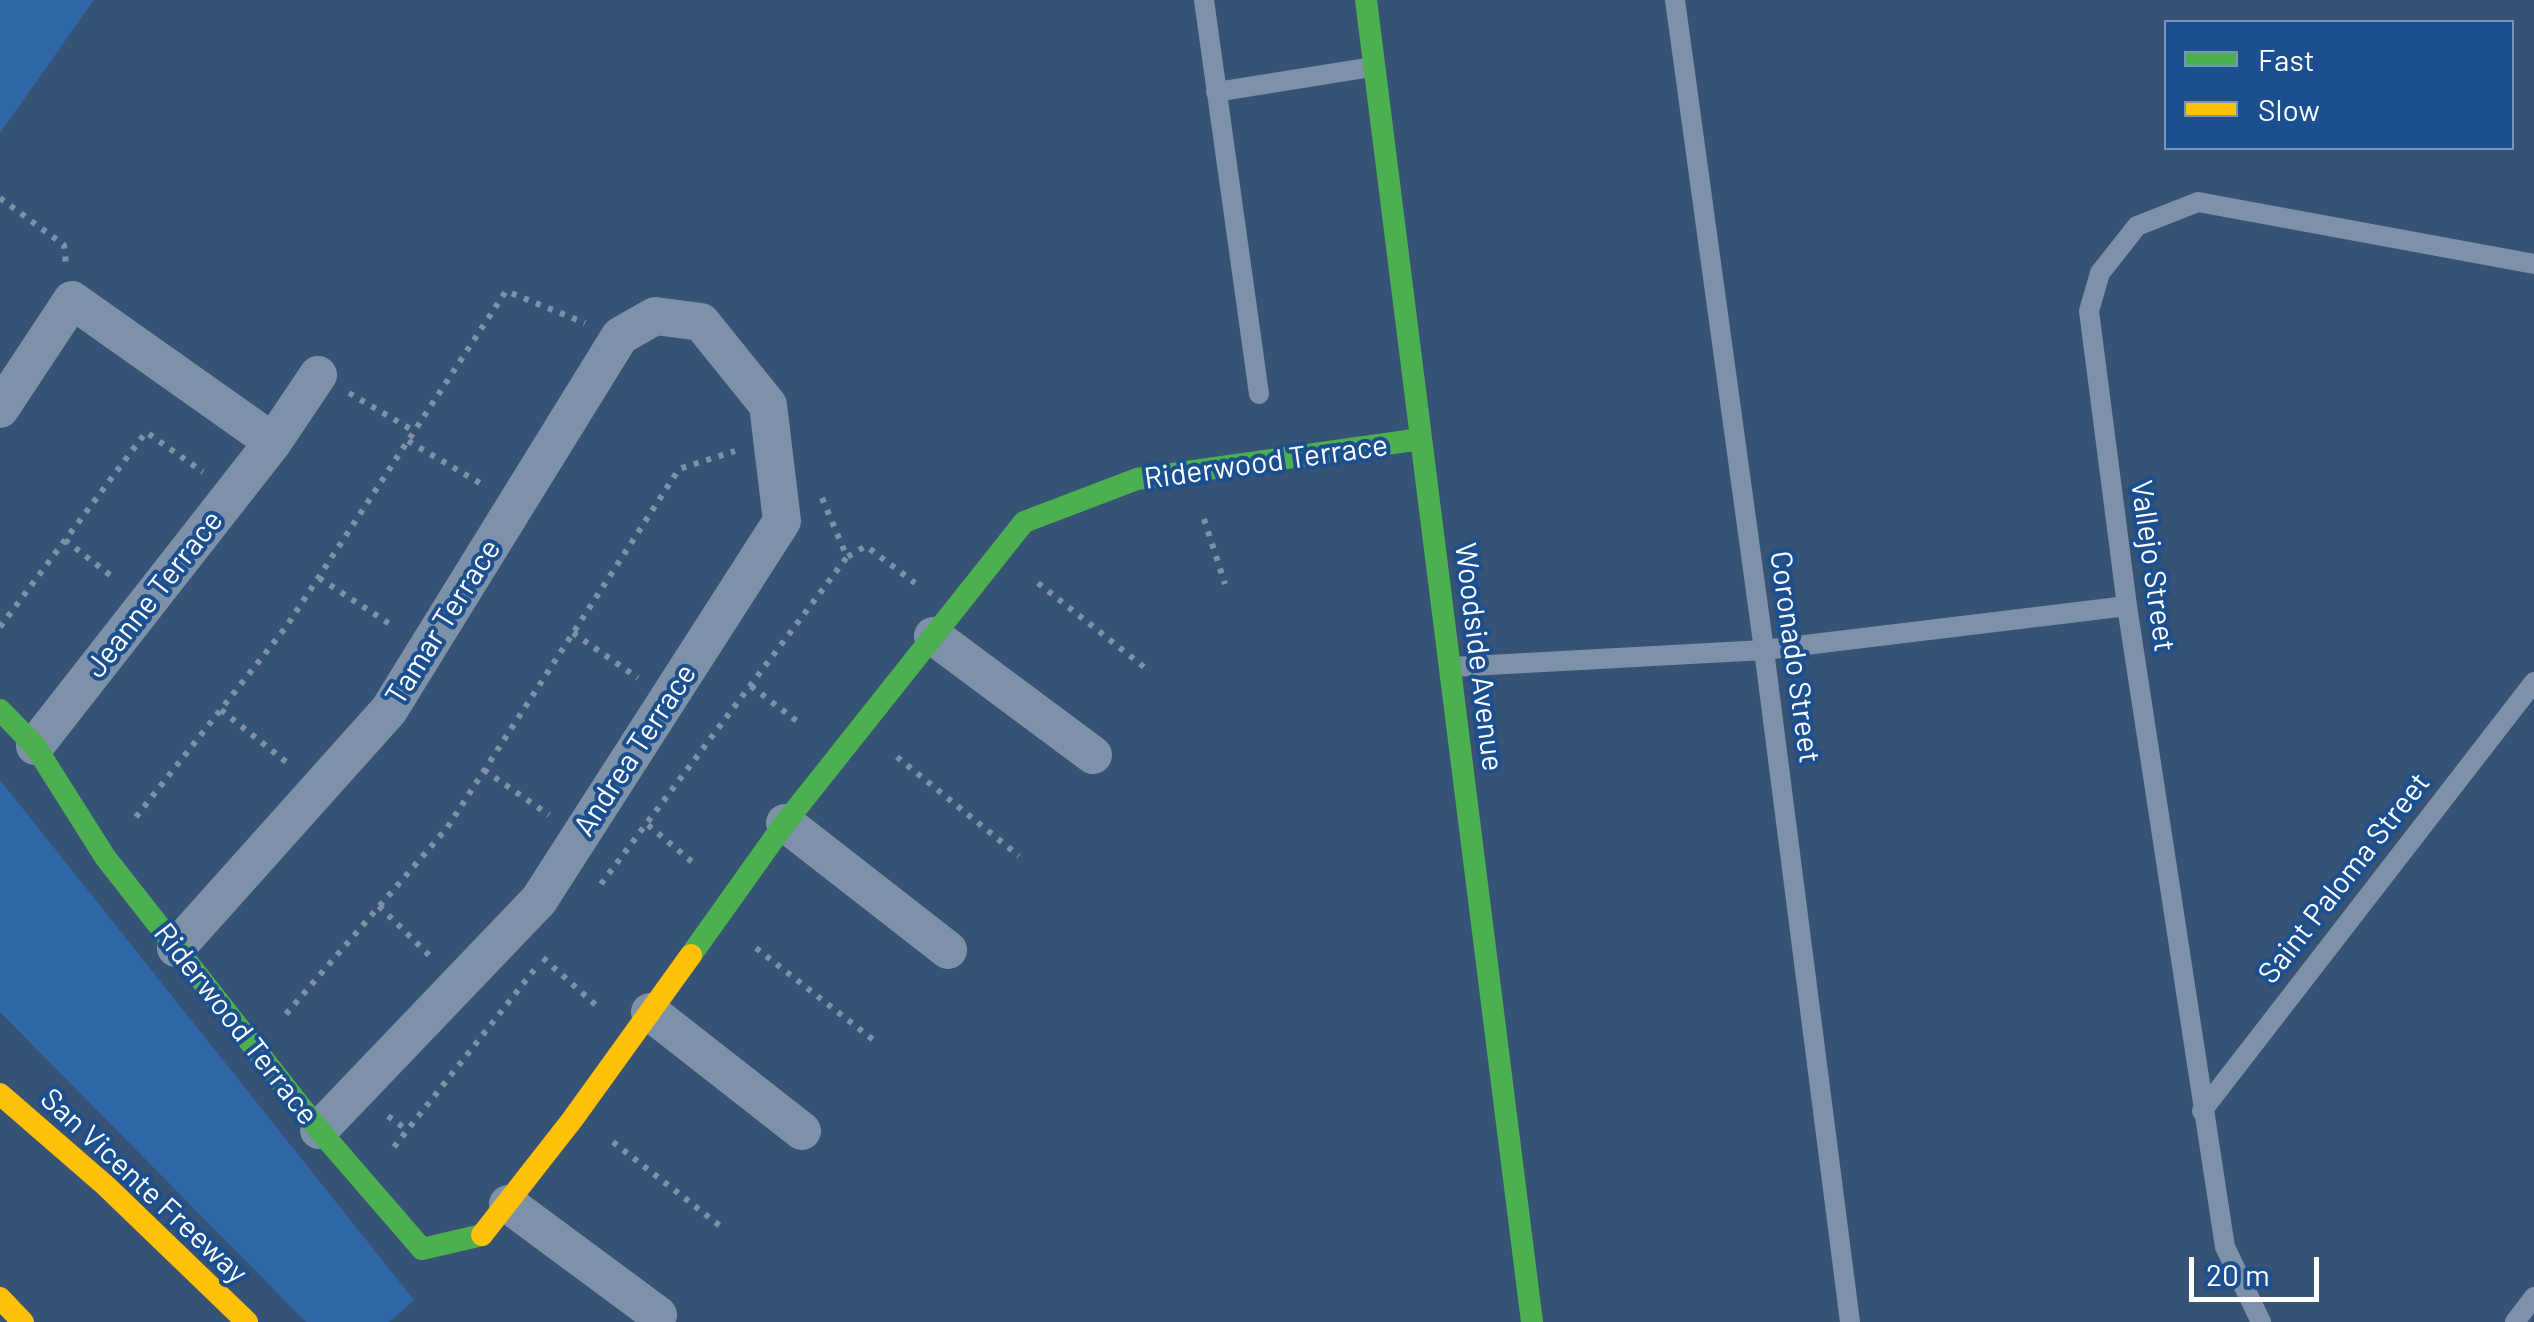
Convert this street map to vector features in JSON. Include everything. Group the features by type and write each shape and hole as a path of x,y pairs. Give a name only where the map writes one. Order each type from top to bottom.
{"main road":[{"name":"Woodside Avenue","path":"1366,0 1532,1322"},
{"name":"Riderwood Terrace","path":"0,710 35,746 105,857 176,948 319,1130 422,1249 484,1235 785,823 1024,522 1137,479 1421,439"},
{"name":"San Vicente Freeway","path":"0,1094 106,1186 248,1322"},
{"path":"0,1298 23,1322"}],"street":[{"path":"0,409 72,300 273,442"},
{"name":"Andrea Terrace","path":"319,1130 539,900 782,521 768,405 701,322 654,316 620,336"},
{"name":"Tamar Terrace","path":"176,948 389,710 620,336"},
{"name":"Jeanne Terrace","path":"35,746 273,442 318,374"},
{"path":"944,624 1092,756"},
{"path":"785,823 948,950"},
{"path":"641,1024 802,1131"},
{"path":"508,1204 658,1315"}],"lane":[{"path":"1204,0 1259,394"},
{"name":"Coronado Street","path":"1675,0 1850,1322"},
{"path":"1216,92 1375,67"},
{"name":"Vallejo Street","path":"2262,1322 2225,1247 2127,606 2089,311 2100,273 2137,226 2198,202 2534,264"},
{"path":"1450,667 1764,650 2127,606"},
{"name":"Saint Paloma Street","path":"2202,1112 2534,682"},
{"path":"2515,1322 2534,1297"}],"path":[{"path":"0,198 64,244"},
{"path":"105,857 286,627 506,292 620,336"},
{"path":"318,374 414,432"},
{"path":"0,626 146,432 232,493"},
{"path":"408,440 516,504"},
{"path":"255,1048 447,828 679,468 772,440"},
{"path":"779,494 817,487 846,557"},
{"path":"1200,504 1225,584"},
{"path":"64,540 147,602"},
{"path":"590,899 846,557 866,546 944,624"},
{"path":"1026,572 1144,667"},
{"path":"318,578 428,648"},
{"path":"573,633 668,699"},
{"path":"751,686 840,754"},
{"path":"221,710 320,788"},
{"path":"888,750 1019,856"},
{"path":"484,770 580,836"},
{"path":"648,825 733,896"},
{"path":"379,906 458,984"},
{"path":"743,938 876,1042"},
{"path":"389,1153 555,943"},
{"path":"543,958 641,1024"},
{"path":"611,1140 724,1230"}],"shaded area":[{"path":"0,0 94,0 0,133"},
{"path":"0,780 414,1300 389,1322 306,1322 0,1012"}],"traffic: fast":[{"path":"1366,0 1532,1322"},
{"path":"691,955 785,823 1024,522 1137,479 1421,439"},
{"path":"0,710 35,746 105,857 319,1130 422,1249 482,1235"}],"traffic: slow":[{"path":"482,1235 572,1120 691,955"},
{"path":"0,1094 106,1186 247,1322"},
{"path":"0,1298 23,1322"}]}
